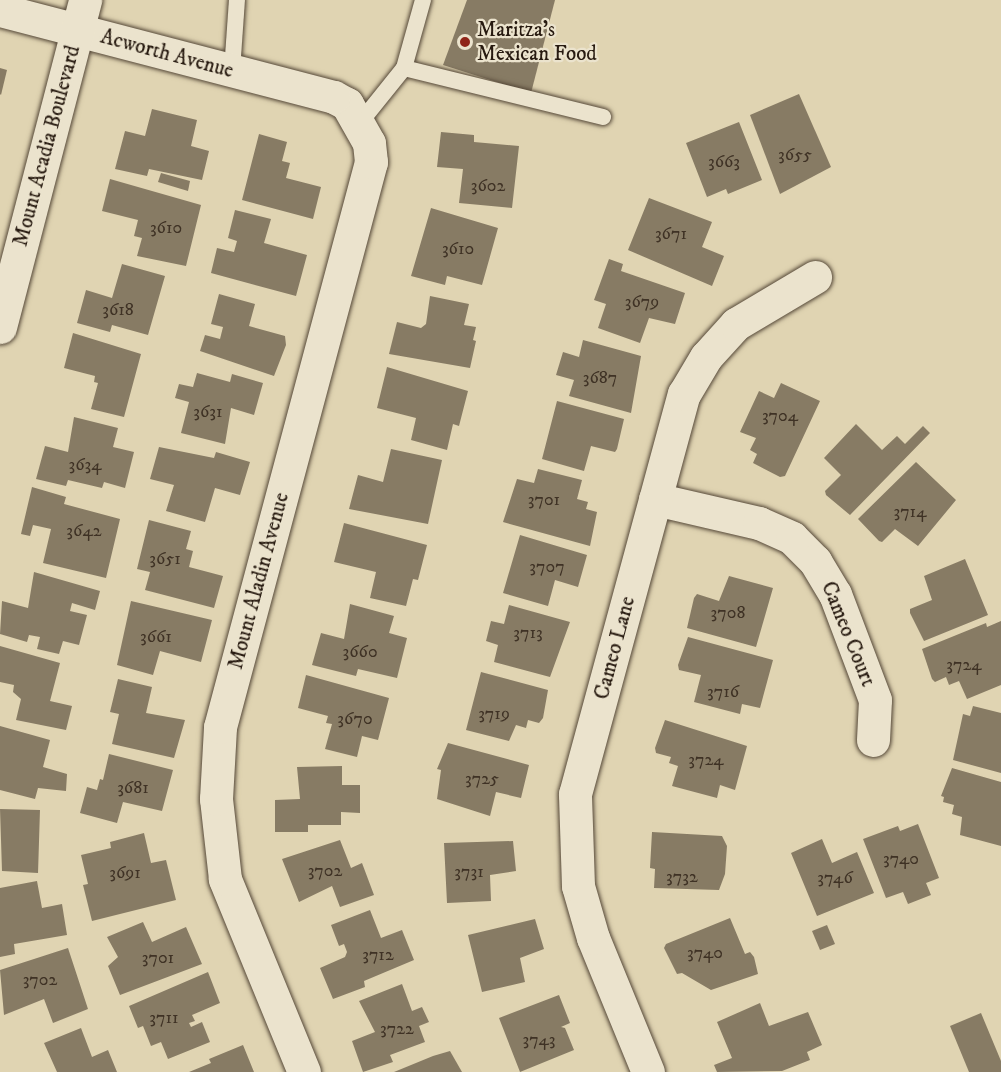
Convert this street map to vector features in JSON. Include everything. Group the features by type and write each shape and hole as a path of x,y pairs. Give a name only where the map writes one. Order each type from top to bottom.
{"street":[{"name":"Acworth Avenue","path":"0,10 81,15 232,71 334,97"},
{"name":"Mount Acadia Boulevard","path":"0,327 81,15"},
{"name":"Mount Aladin Avenue","path":"304,1072 225,879 217,778 220,727 370,162 369,143 359,124 347,104 334,97"},
{"name":"Cameo Lane","path":"648,1072 593,938 578,886 575,794 684,394 706,357 736,324 815,277"},
{"name":"Cameo Court","path":"655,499 759,523 792,538 815,561 836,594 875,700 873,740"}],"lane":[{"path":"232,71 237,0"},
{"path":"359,124 404,68 423,0"},
{"path":"404,68 603,117"}],"building":[{"path":"467,0 555,0 531,93 443,65"},
{"path":"0,68 7,70 1,95 0,94"},
{"path":"799,94 831,167 780,194 750,115"},
{"path":"152,109 197,120 191,146 209,151 202,180 149,169 147,176 115,169 125,131 145,136"},
{"path":"739,122 762,180 728,194 726,189 707,197 686,143"},
{"path":"441,132 474,135 474,142 519,146 512,208 459,203 463,169 437,167"},
{"path":"259,134 287,142 282,161 290,163 286,178 321,187 313,219 242,200"},
{"path":"161,173 190,181 188,191 158,182"},
{"path":"110,179 201,205 186,266 137,256 142,238 134,236 138,220 102,211"},
{"path":"649,198 712,222 702,247 724,256 712,286 628,250"},
{"path":"431,208 498,228 482,285 447,276 445,285 411,276"},
{"path":"235,210 271,219 264,243 307,255 296,296 211,273 217,248 234,252 237,241 228,238"},
{"path":"609,259 623,264 621,271 685,293 675,324 649,318 640,343 598,328 606,304 594,300"},
{"path":"122,264 165,276 148,335 112,325 110,332 77,323 86,290 112,298"},
{"path":"219,294 255,304 249,326 285,336 286,345 274,376 200,351 205,335 220,339 223,327 211,324"},
{"path":"430,296 469,304 464,325 476,327 473,340 476,341 470,368 389,354 397,322 421,328 426,324"},
{"path":"73,333 141,354 124,417 91,409 98,383 94,382 95,376 64,368"},
{"path":"583,340 641,356 631,413 569,396 574,380 556,375 563,352 579,357"},
{"path":"387,367 468,391 459,426 453,424 447,450 411,440 416,418 377,408"},
{"path":"197,373 230,382 232,374 263,383 254,415 231,408 225,444 181,433 189,402 175,398 179,384 193,387"},
{"path":"781,383 820,401 785,476 780,477 753,463 757,454 750,450 756,438 740,432 759,391 774,398"},
{"path":"557,401 624,419 615,452 591,446 584,471 542,459"},
{"path":"74,417 118,428 113,447 134,452 125,488 104,482 102,488 68,480 66,486 36,479 45,446 68,452"},
{"path":"856,424 882,450 897,436 905,444 923,426 930,433 850,515 826,495 825,491 841,475 824,458"},
{"path":"159,447 214,458 216,452 250,462 240,495 215,488 205,522 166,511 174,485 150,479"},
{"path":"391,449 442,460 428,524 349,509 358,475 383,482"},
{"path":"916,462 956,500 918,546 895,529 882,542 879,541 858,519"},
{"path":"538,469 582,480 577,499 588,502 586,509 597,512 590,546 503,522 517,479 534,483"},
{"path":"32,487 66,497 64,504 120,519 106,578 43,563 51,529 33,525 30,536 21,534"},
{"path":"149,520 191,531 186,549 193,551 189,567 223,576 214,608 145,590 150,572 137,569"},
{"path":"344,523 427,545 418,580 413,579 406,606 370,598 376,572 334,562"},
{"path":"520,535 587,555 578,587 555,580 548,606 503,593"},
{"path":"965,559 988,615 924,641 910,609 932,600 924,576"},
{"path":"34,572 100,591 95,610 72,603 70,611 87,615 79,645 63,641 59,654 37,649 40,637 29,635 27,642 0,634 2,601 28,608"},
{"path":"729,576 773,588 756,647 687,628 697,594 719,601"},
{"path":"131,601 212,620 201,662 160,651 153,675 117,665"},
{"path":"350,604 394,616 389,633 407,638 397,678 358,669 356,676 312,665 321,633 344,639"},
{"path":"509,605 570,622 550,677 494,662 498,645 486,641 491,621 504,624"},
{"path":"1001,621 1001,685 967,699 959,681 949,685 946,677 935,682 932,679 922,649 986,623 987,627"},
{"path":"688,637 773,660 760,708 742,704 740,714 694,702 701,675 679,670 678,665"},
{"path":"0,646 60,663 50,701 72,706 66,730 16,720 21,699 13,692 14,685 0,682"},
{"path":"481,672 548,690 543,718 539,723 528,720 526,728 516,725 509,741 466,730"},
{"path":"306,675 389,698 378,740 362,736 357,757 325,749 332,724 326,723 328,716 298,708"},
{"path":"118,679 152,687 146,713 185,720 174,758 112,744 119,714 110,712"},
{"path":"973,706 1001,713 1001,773 953,760 963,714 970,716"},
{"path":"665,720 747,746 735,790 720,785 717,798 672,786 678,766 669,763 671,757 656,753 655,748"},
{"path":"0,726 50,740 43,767 67,774 66,791 38,788 35,799 0,790"},
{"path":"448,743 529,765 521,798 496,792 490,816 437,799 441,770 437,769"},
{"path":"109,754 173,770 162,811 123,802 117,823 80,813 87,787 97,790 100,779 103,780"},
{"path":"342,766 342,785 360,785 360,813 341,812 341,825 308,825 308,832 275,832 275,800 300,799 297,767"},
{"path":"952,768 1001,782 1001,846 960,835 962,817 952,814 954,805 943,802 944,797 941,796"},
{"path":"0,809 40,810 38,873 2,871"},
{"path":"918,824 939,878 926,883 931,895 908,904 903,892 886,898 863,839 898,826 900,831"},
{"path":"652,832 722,836 727,846 725,874 719,890 654,888 655,869 650,868"},
{"path":"144,833 151,863 166,860 176,900 92,921 83,885 88,884 81,855 111,848 110,842"},
{"path":"822,839 832,863 857,852 874,893 817,916 791,853"},
{"path":"340,840 351,868 362,863 374,895 340,907 332,886 299,902 282,859"},
{"path":"513,841 516,871 490,875 491,901 447,903 444,843"},
{"path":"37,881 42,908 62,904 67,935 14,944 15,954 0,957 0,888"},
{"path":"370,910 381,938 402,930 414,960 364,981 365,987 333,999 320,968 345,957 347,952 344,944 339,946 331,925"},
{"path":"730,918 745,954 750,952 754,957 758,974 711,990 682,973 677,974 664,948 666,944"},
{"path":"535,919 544,949 520,958 525,982 482,992 468,935"},
{"path":"143,922 152,942 186,927 202,964 120,995 108,966 118,957 107,937"},
{"path":"827,925 835,944 820,950 812,931"},
{"path":"68,948 88,1009 53,1023 44,999 4,1015 0,970"},
{"path":"208,972 220,1003 192,1015 195,1021 189,1023 191,1027 202,1022 210,1042 168,1059 161,1042 151,1046 143,1026 138,1028 129,1006"},
{"path":"402,984 412,1011 422,1007 429,1022 419,1026 425,1042 390,1055 393,1062 363,1072 352,1041 375,1032 359,1001"},
{"path":"559,995 570,1023 561,1027 565,1028 574,1050 520,1072 499,1018"},
{"path":"760,1003 769,1026 808,1012 822,1045 807,1052 810,1060 782,1071 717,1072 714,1065 732,1058 717,1022"},
{"path":"981,1013 1001,1061 1001,1072 969,1072 950,1026"},
{"path":"81,1028 92,1057 108,1050 117,1072 57,1072 44,1043"},
{"path":"243,1045 254,1072 189,1072 211,1063 209,1059"},
{"path":"450,1051 462,1072 394,1072 433,1056"}],"place":[{"name":"Maritza's Mexican Food","path":"465,42"}]}
